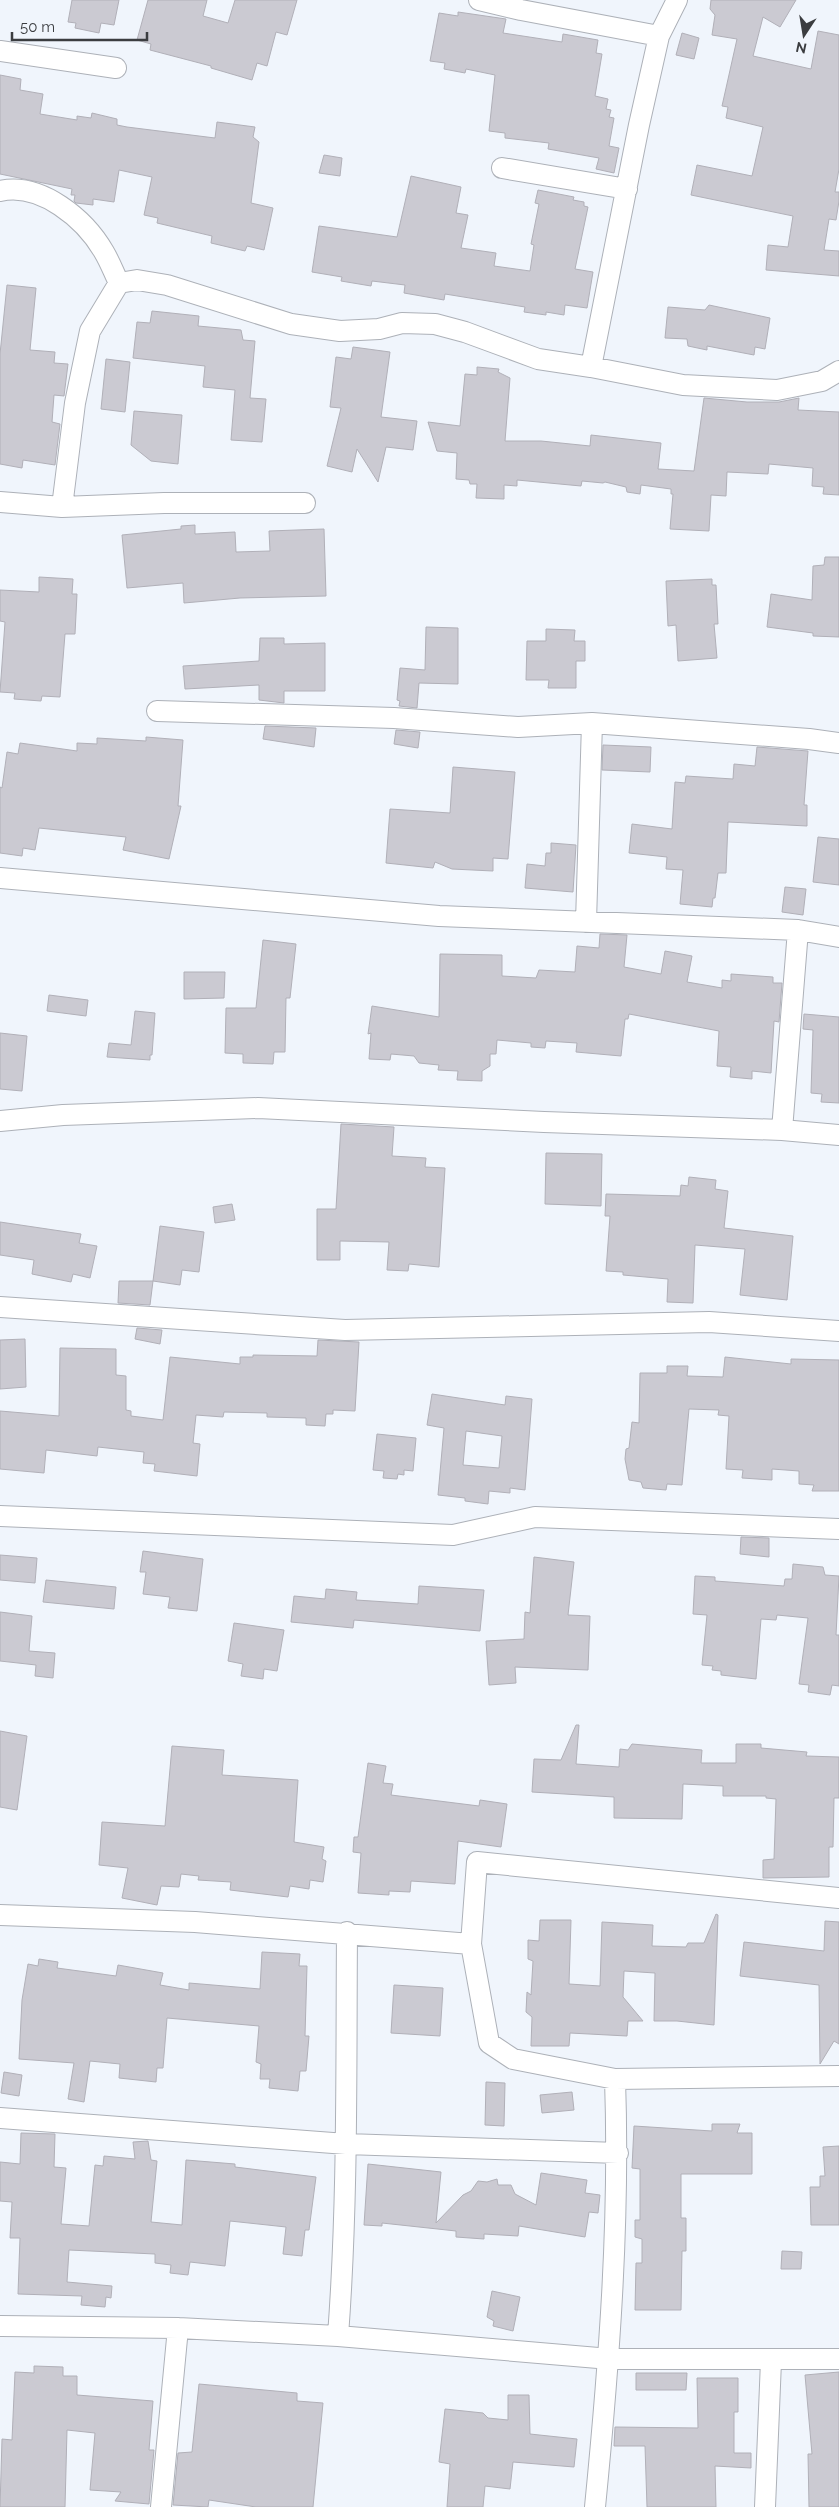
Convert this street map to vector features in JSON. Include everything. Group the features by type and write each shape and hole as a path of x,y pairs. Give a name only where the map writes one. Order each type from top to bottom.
{"street":[{"path":"479,0 521,10 659,36"},
{"path":"592,367 659,36 677,0"},
{"path":"0,51 116,68"},
{"path":"502,168 627,189"},
{"path":"0,191 30,192 53,201 81,222 104,252 119,283"},
{"path":"62,507 75,403 90,331 119,283 138,280 167,285 291,324 340,332 379,330 402,323 435,324 465,332 514,352 538,359 592,367 683,386 777,390 822,381 839,371"},
{"path":"0,502 62,507 164,503 305,503"},
{"path":"157,711 394,718 518,726 592,723 809,739 839,744"},
{"path":"586,922 592,723"},
{"path":"0,878 439,916 798,930 839,936"},
{"path":"782,1130 798,930"},
{"path":"0,1121 63,1115 258,1108 782,1130 839,1135"},
{"path":"0,1307 345,1330 709,1322 839,1330"},
{"path":"0,1516 453,1536 535,1517 839,1529"},
{"path":"839,1898 477,1862 471,1944 489,2042 513,2058 615,2079 839,2076"},
{"path":"0,1915 195,1922 347,1932 471,1944"},
{"path":"338,2336 343,2268 346,2144 347,1932"},
{"path":"595,2507 610,2359 618,2153 615,2079"},
{"path":"0,2118 346,2144 618,2153"},
{"path":"1,2326 178,2328 338,2336 610,2359 771,2361 839,2359"},
{"path":"161,2507 178,2328"},
{"path":"766,2507 771,2361"}],"building":[{"path":"72,0 119,0 114,25 101,23 99,33 75,28 76,23 68,22"},
{"path":"148,0 207,0 203,16 228,23 235,0 297,0 287,35 276,32 267,66 257,63 252,80 211,68 211,66 150,50 151,44 137,40"},
{"path":"711,0 796,0 780,27 763,17 753,56 811,69 818,31 839,35 839,169 835,192 839,192 839,201 836,220 829,219 824,250 839,251 839,276 766,270 768,245 788,247 793,216 691,195 697,165 752,176 763,127 726,118 728,107 722,106 737,39 712,35 715,15 710,9"},
{"path":"458,12 506,19 503,33 562,42 563,34 598,40 596,53 602,54 595,96 608,99 606,109 611,110 609,117 614,118 609,146 619,148 614,173 596,169 599,158 548,149 549,143 505,138 505,133 489,131 495,75 466,69 465,73 444,69 445,63 430,61 439,13 458,16"},
{"path":"682,33 699,38 694,59 676,55"},
{"path":"0,75 21,79 20,90 43,94 40,114 77,120 77,116 91,118 92,113 117,119 117,125 215,138 217,122 255,127 253,137 259,142 251,203 273,208 264,250 247,246 245,251 211,243 212,236 157,223 158,218 144,215 152,177 119,170 114,202 93,199 93,205 76,203 74,201 75,195 71,195 72,189 0,174"},
{"path":"324,155 342,158 340,176 319,173"},
{"path":"411,176 461,187 456,213 468,215 461,248 496,253 494,266 530,271 534,245 531,244 539,204 535,203 538,190 574,197 573,200 584,202 584,206 588,207 575,269 593,272 587,308 565,305 564,315 546,312 546,315 524,312 525,307 445,294 444,300 404,293 405,285 372,281 371,286 341,281 342,277 312,272 319,226 397,237"},
{"path":"7,285 36,288 30,350 55,352 54,363 68,364 64,396 54,395 52,422 60,424 55,465 23,460 22,468 0,464 0,354"},
{"path":"709,305 770,318 765,349 755,347 754,355 707,346 707,350 688,346 687,339 665,338 668,307 705,310"},
{"path":"152,311 199,316 198,326 241,330 243,340 255,341 250,398 266,399 262,442 231,440 235,390 203,387 205,366 133,358 137,322 150,323"},
{"path":"353,347 390,352 381,417 417,421 413,450 386,447 378,482 357,449 352,472 327,466 341,408 330,407 336,357 351,359"},
{"path":"106,359 130,362 125,412 101,409"},
{"path":"477,367 499,369 498,372 510,378 505,441 541,441 590,446 591,435 661,443 658,469 694,471 704,398 747,402 779,402 799,398 798,410 839,412 839,495 823,494 824,487 812,486 813,468 769,464 768,474 727,472 726,496 711,495 709,531 670,529 673,494 671,494 671,489 641,485 640,494 627,492 626,487 605,482 582,481 581,486 517,480 517,486 504,485 504,499 476,498 477,484 470,484 469,480 456,479 457,453 437,451 428,422 460,426 465,374 477,375"},
{"path":"134,411 182,415 178,464 151,461 131,445"},
{"path":"195,525 195,534 235,532 236,552 270,551 269,531 324,529 326,596 240,598 184,603 183,583 127,588 122,535 181,529 181,526"},
{"path":"825,557 839,557 839,637 813,636 813,633 767,627 771,594 812,600 813,566 824,565"},
{"path":"39,577 73,579 72,594 77,594 75,634 65,634 60,697 42,696 41,701 14,699 15,693 0,692 5,622 0,621 0,590 39,592"},
{"path":"712,579 712,585 716,585 718,624 714,624 717,658 678,661 676,625 668,626 666,581"},
{"path":"426,627 458,628 458,684 419,683 417,708 399,706 400,701 397,700 400,668 425,670"},
{"path":"546,629 575,630 574,641 585,641 585,661 576,661 576,688 548,688 549,680 526,680 527,641 546,641"},
{"path":"260,638 284,638 284,644 325,643 325,691 284,691 284,703 259,700 259,685 185,689 183,666 259,661"},
{"path":"265,726 316,728 314,747 263,739"},
{"path":"396,730 420,732 418,748 394,744"},
{"path":"146,737 183,740 178,806 181,806 169,859 123,850 126,837 39,828 35,850 23,848 22,856 0,853 0,787 2,788 7,752 18,754 20,743 77,751 77,743 97,744 97,738 146,741"},
{"path":"603,745 651,747 650,772 602,770"},
{"path":"757,747 808,751 804,805 807,805 807,826 728,822 726,873 718,873 712,907 680,904 683,870 666,869 667,857 629,853 632,824 672,829 675,782 685,783 686,776 733,779 734,764 755,766"},
{"path":"453,767 515,772 508,859 493,858 493,871 452,869 435,862 433,868 386,863 390,809 450,813"},
{"path":"818,837 839,839 839,885 813,882"},
{"path":"551,843 576,845 573,892 525,888 527,864 545,866 546,853 551,853"},
{"path":"785,887 806,889 803,915 782,912"},
{"path":"600,934 627,935 624,967 661,974 665,951 692,956 687,982 722,988 722,980 731,981 731,974 773,977 773,983 782,983 779,1022 774,1021 771,1073 752,1071 752,1079 730,1077 731,1067 717,1066 719,1031 629,1014 628,1019 625,1019 621,1056 576,1052 577,1043 546,1041 545,1048 531,1047 531,1043 497,1040 496,1054 490,1054 490,1066 482,1071 482,1081 457,1080 458,1071 438,1070 439,1065 419,1063 414,1056 391,1054 390,1060 369,1059 371,1033 368,1034 372,1006 439,1017 440,954 502,955 502,976 536,978 539,970 575,972 577,946 599,948"},
{"path":"263,940 296,944 290,998 286,998 285,1052 274,1052 273,1064 243,1063 243,1054 225,1053 226,1008 256,1008"},
{"path":"184,972 225,972 224,998 184,999"},
{"path":"49,995 88,1000 86,1016 47,1011"},
{"path":"135,1011 155,1013 150,1060 107,1057 109,1043 131,1045"},
{"path":"804,1014 839,1017 839,1103 821,1102 822,1094 811,1093 813,1030 803,1029"},
{"path":"0,1033 27,1036 22,1091 0,1089"},
{"path":"341,1124 394,1127 392,1156 426,1158 425,1167 445,1168 439,1267 409,1264 408,1271 387,1270 389,1242 340,1241 340,1260 317,1260 317,1209 336,1209"},
{"path":"546,1153 602,1154 601,1206 545,1204"},
{"path":"689,1177 716,1180 715,1189 728,1191 724,1228 793,1236 787,1300 740,1295 745,1249 695,1245 693,1303 667,1302 668,1279 623,1275 623,1272 606,1271 610,1216 605,1216 606,1194 680,1196 681,1185 688,1186"},
{"path":"232,1204 235,1220 215,1223 213,1207"},
{"path":"0,1222 81,1234 79,1243 97,1246 90,1278 73,1274 71,1282 32,1274 34,1260 0,1255"},
{"path":"160,1226 204,1232 199,1272 182,1270 180,1285 153,1281"},
{"path":"119,1281 153,1281 150,1305 118,1303"},
{"path":"137,1328 162,1330 160,1344 135,1339"},
{"path":"25,1339 26,1387 0,1389 0,1340"},
{"path":"318,1340 359,1342 355,1411 333,1410 333,1414 326,1414 325,1426 306,1425 306,1418 267,1417 267,1413 224,1412 223,1417 196,1415 193,1443 200,1444 197,1476 154,1471 155,1464 143,1463 144,1452 98,1447 97,1456 46,1450 44,1473 0,1469 0,1411 59,1416 60,1348 116,1349 116,1375 126,1376 126,1410 131,1411 131,1416 163,1420 170,1357 240,1364 240,1357 253,1357 253,1355 317,1356"},
{"path":"725,1357 791,1364 791,1359 839,1360 839,1491 812,1491 814,1485 799,1484 799,1471 772,1469 772,1480 742,1478 743,1470 726,1469 729,1416 718,1415 719,1410 689,1409 682,1485 667,1484 666,1490 643,1488 641,1482 629,1480 625,1459 626,1449 629,1448 632,1422 639,1423 640,1373 667,1373 667,1366 688,1366 687,1376 723,1377"},
{"path":"432,1394 505,1405 506,1396 532,1399 525,1490 510,1488 510,1493 489,1491 488,1504 465,1501 465,1498 438,1495 444,1428 427,1425","holes":["466,1431 502,1436 499,1468 463,1465"]},
{"path":"377,1434 416,1438 413,1471 404,1470 404,1475 398,1474 397,1479 383,1478 384,1471 373,1470"},
{"path":"741,1537 769,1538 769,1557 740,1554"},
{"path":"143,1551 203,1559 197,1611 168,1608 170,1597 143,1594 146,1572 140,1572"},
{"path":"0,1555 37,1558 35,1583 0,1580"},
{"path":"534,1557 574,1562 568,1615 590,1616 588,1670 515,1667 516,1683 489,1685 486,1641 524,1639 525,1612 530,1613"},
{"path":"793,1564 823,1567 825,1575 839,1576 836,1635 839,1635 839,1686 832,1685 830,1695 808,1692 809,1685 799,1684 808,1618 777,1615 776,1620 761,1619 756,1679 721,1675 721,1671 712,1670 713,1666 702,1665 707,1615 693,1614 695,1576 715,1577 715,1581 784,1586 785,1579 792,1579"},
{"path":"46,1580 116,1587 114,1609 43,1602"},
{"path":"419,1586 484,1590 480,1631 354,1620 353,1628 291,1622 294,1596 325,1599 326,1589 357,1592 356,1600 418,1604"},
{"path":"0,1612 32,1616 29,1651 55,1653 53,1678 35,1676 36,1665 0,1661"},
{"path":"234,1623 284,1630 277,1671 264,1669 263,1679 241,1676 243,1664 228,1661"},
{"path":"576,1725 579,1725 576,1764 619,1767 620,1749 628,1750 632,1744 702,1750 701,1763 736,1763 736,1744 761,1744 761,1748 807,1752 806,1756 839,1757 839,1798 834,1798 833,1847 829,1847 829,1877 763,1878 763,1860 774,1859 776,1799 766,1798 766,1796 723,1796 723,1786 683,1784 682,1819 614,1818 614,1797 532,1792 534,1759 561,1760"},
{"path":"0,1731 27,1736 17,1810 0,1807"},
{"path":"172,1746 224,1750 222,1775 298,1780 294,1842 324,1847 322,1859 326,1861 323,1882 310,1880 309,1889 290,1886 288,1897 230,1890 231,1882 198,1880 199,1876 181,1874 179,1887 161,1886 157,1905 122,1898 128,1868 99,1865 102,1822 165,1826"},
{"path":"368,1763 386,1766 383,1783 393,1784 391,1795 479,1806 480,1800 507,1804 501,1847 458,1841 455,1884 411,1881 410,1892 389,1891 389,1895 358,1893 361,1853 353,1852 354,1837 358,1837"},
{"path":"716,1914 718,1915 714,2025 677,2021 654,2021 655,1973 624,1971 623,1997 643,2021 628,2021 627,2036 570,2033 569,2046 531,2046 532,2017 526,2012 527,1992 531,1995 533,1961 528,1959 528,1940 539,1941 540,1920 571,1920 569,1984 600,1986 602,1922 653,1925 652,1946 686,1947 688,1943 704,1943"},
{"path":"825,1921 839,1922 839,2044 834,2041 820,2064 819,1985 740,1976 744,1942 824,1951"},
{"path":"262,1952 300,1954 299,1966 307,1966 305,2036 309,2036 306,2071 300,2071 298,2091 269,2088 270,2079 260,2079 261,2064 256,2062 259,2026 167,2018 163,2068 157,2068 156,2082 119,2078 120,2064 90,2061 84,2102 68,2099 74,2063 19,2059 22,2000 28,1964 38,1966 39,1959 58,1962 57,1968 116,1976 118,1965 163,1973 160,1985 189,1990 189,1983 260,1989"},
{"path":"394,1985 443,1988 440,2036 391,2033"},
{"path":"4,2072 22,2075 19,2096 1,2093"},
{"path":"486,2082 505,2083 504,2126 485,2125"},
{"path":"572,2092 574,2110 542,2113 540,2095"},
{"path":"712,2124 740,2124 737,2133 752,2133 752,2174 681,2174 681,2218 686,2218 686,2251 682,2251 681,2310 635,2310 636,2263 642,2263 642,2239 635,2237 635,2220 640,2220 640,2169 632,2168 634,2126 712,2131"},
{"path":"21,2133 55,2134 54,2167 66,2168 61,2224 89,2226 95,2165 103,2166 104,2156 135,2159 133,2142 148,2141 151,2160 157,2161 151,2222 182,2225 186,2160 235,2164 235,2167 316,2177 309,2230 305,2230 302,2256 283,2254 286,2227 230,2221 225,2266 190,2262 188,2275 170,2273 171,2265 155,2263 155,2254 69,2250 67,2282 112,2286 111,2298 106,2297 105,2307 81,2305 82,2296 18,2294 20,2238 10,2238 12,2202 0,2201 0,2162 20,2164"},
{"path":"839,2146 839,2225 811,2225 810,2187 820,2187 820,2176 825,2176 823,2147"},
{"path":"368,2164 441,2172 436,2223 463,2195 471,2191 478,2181 487,2182 497,2179 498,2185 511,2185 515,2194 536,2205 541,2173 587,2180 585,2193 600,2195 598,2213 589,2212 585,2237 519,2226 518,2236 484,2234 484,2239 456,2237 456,2231 382,2223 382,2226 364,2225"},
{"path":"782,2251 802,2252 801,2269 781,2269"},
{"path":"492,2291 520,2297 513,2331 493,2326 494,2321 487,2317"},
{"path":"34,2366 63,2367 63,2376 77,2376 77,2395 153,2401 149,2450 154,2450 149,2504 115,2501 121,2492 90,2490 95,2433 67,2430 65,2507 0,2507 2,2439 12,2440 15,2372 34,2373"},
{"path":"839,2372 839,2507 809,2507 808,2454 812,2454 805,2375"},
{"path":"636,2373 687,2373 686,2390 636,2390"},
{"path":"697,2378 738,2378 738,2412 734,2412 734,2453 751,2453 751,2468 715,2466 716,2507 647,2507 645,2446 614,2446 615,2427 698,2428"},
{"path":"199,2384 297,2393 297,2401 323,2403 313,2507 256,2507 209,2500 208,2507 173,2505 178,2453 192,2452"},
{"path":"508,2395 529,2395 530,2434 577,2439 574,2467 513,2462 510,2489 485,2486 483,2507 447,2507 450,2464 439,2462 445,2409 483,2413 488,2418 508,2420"}]}
